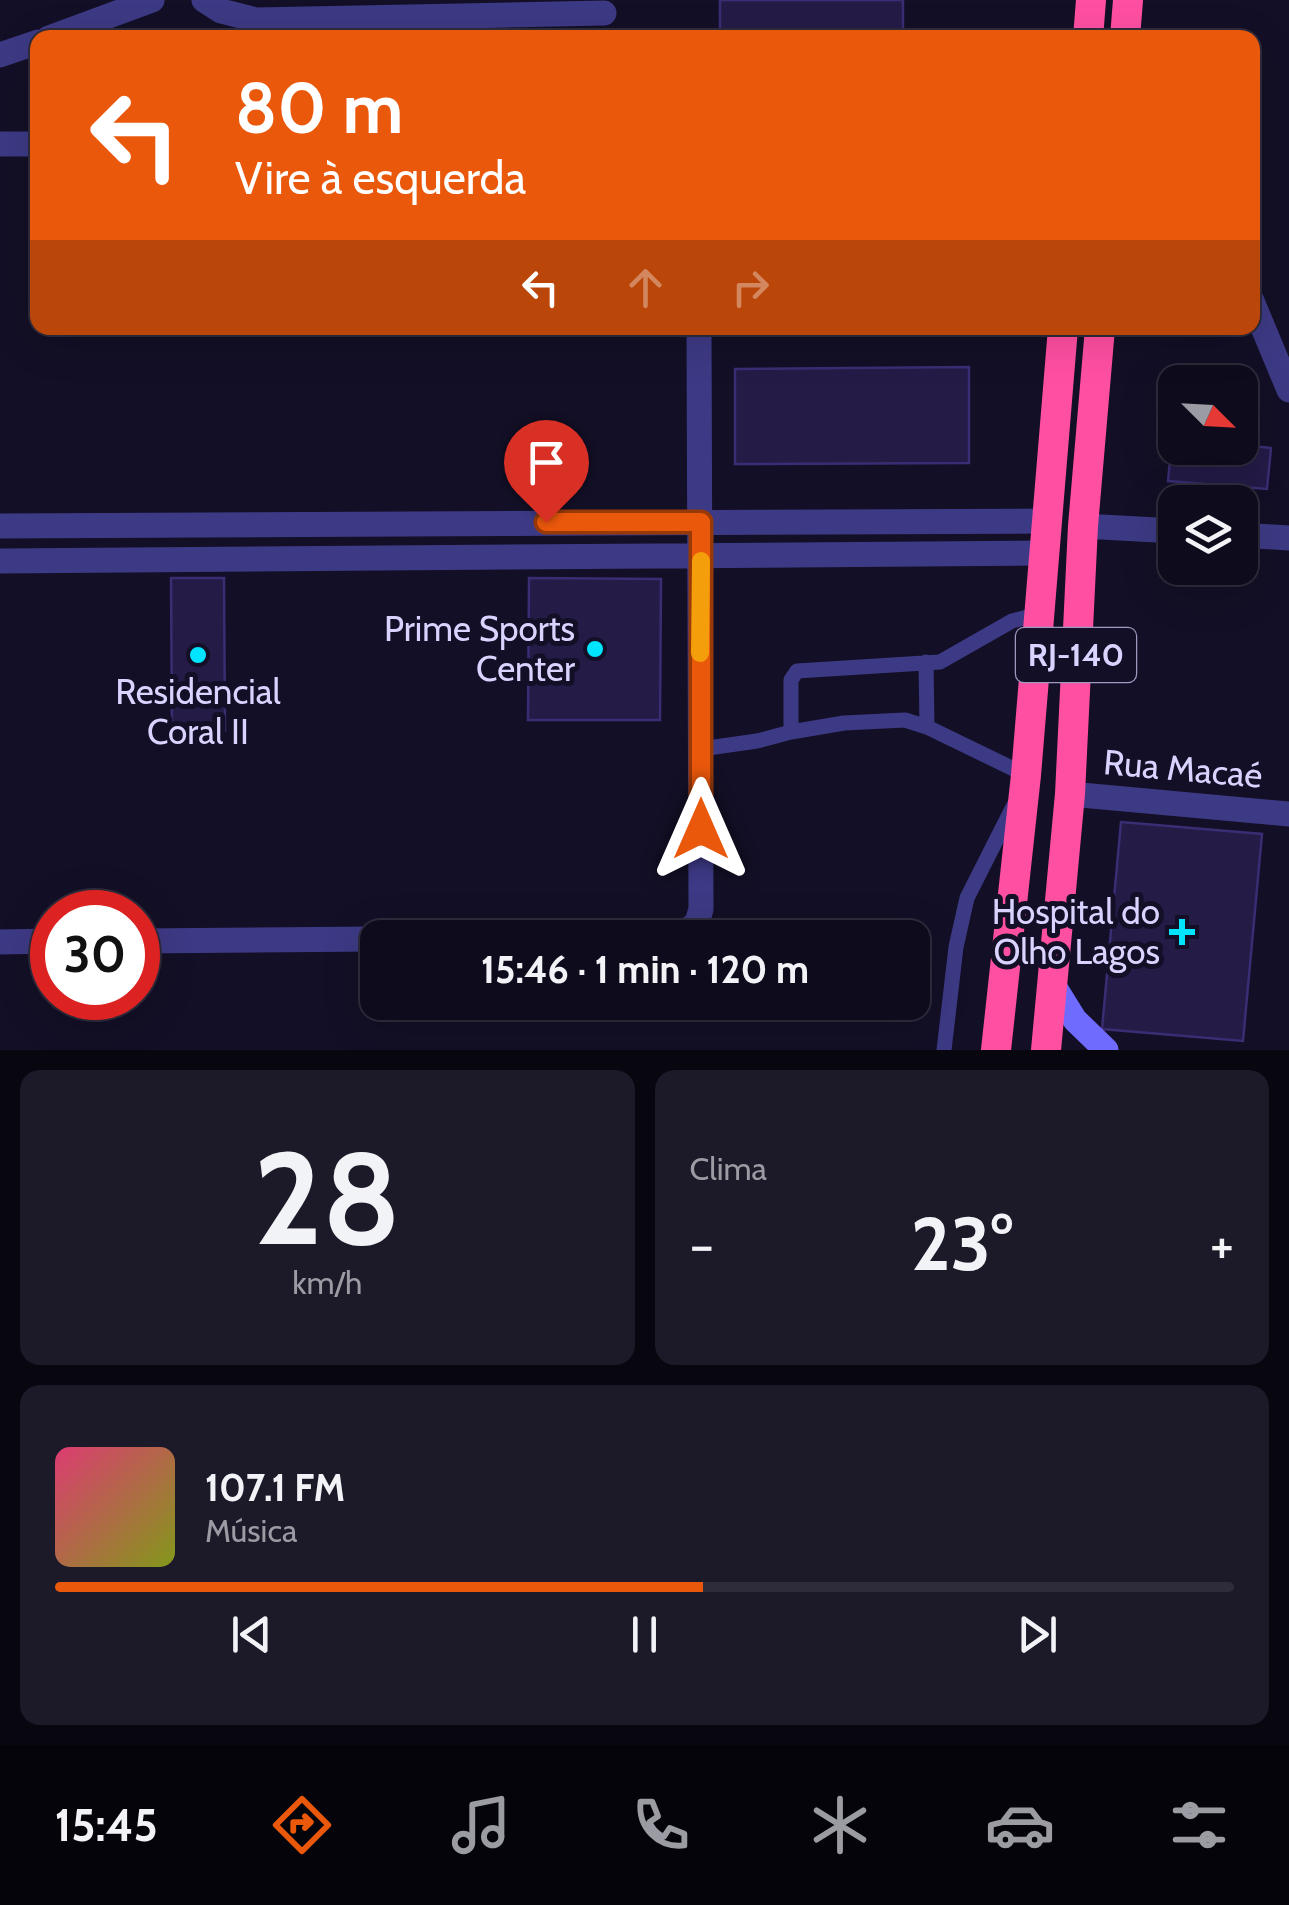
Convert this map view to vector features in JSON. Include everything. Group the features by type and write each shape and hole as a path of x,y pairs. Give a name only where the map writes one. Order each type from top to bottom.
{"highway":[{"path":"1088,30 1090,0"},
{"path":"1126,30 1129,0"},
{"name":"RJ-140","path":"996,1050 1025,780 1062,335"},
{"name":"RJ-140","path":"1046,1050 1070,794 1082,526 1099,335"}],"street":[{"path":"70,30 152,0"},
{"path":"204,0 221,11 256,20 604,17"},
{"path":"1129,0 1141,30"},
{"path":"0,55 30,45"},
{"path":"0,144 30,144"},
{"path":"1260,320 1289,390"},
{"path":"699,335 702,909 699,920"},
{"path":"0,526 1046,522"},
{"path":"1082,526 1158,530"},
{"path":"1258,536 1289,538"},
{"path":"0,561 1044,553"},
{"name":"Rua Macaé","path":"1070,794 1289,814"},
{"path":"160,941 360,939"},
{"path":"0,942 30,941"},
{"path":"1052,983 1075,1020 1106,1050"}],"lane":[{"path":"791,732 791,680 797,672 940,662 1012,621 1038,614"},
{"path":"926,662 927,727"},
{"path":"700,750 757,742 791,732 905,720 927,727 1025,780 968,898 956,946 944,1050"}],"building":[{"path":"720,0 903,0 903,30 720,30"},
{"path":"969,367 969,463 735,464 735,369"},
{"path":"1258,447 1271,448 1267,489 1258,485 1168,481 1170,465 1258,465"},
{"name":"Residencial Coral II","path":"171,578 224,578 225,731 172,731"},
{"name":"Prime Sports Center","path":"529,578 661,579 660,720 528,720"},
{"name":"Hospital do Olho Lagos","path":"1121,822 1262,834 1243,1041 1102,1029"}],"slow traffic":[{"path":"700,653 701,561"}],"place":[{"name":"Prime Sports Center","path":"595,649"},
{"name":"Residencial Coral II","path":"198,655"},
{"name":"Hospital do Olho Lagos","path":"1182,932"}],"route":[{"path":"546,522 701,522 701,829"}]}
